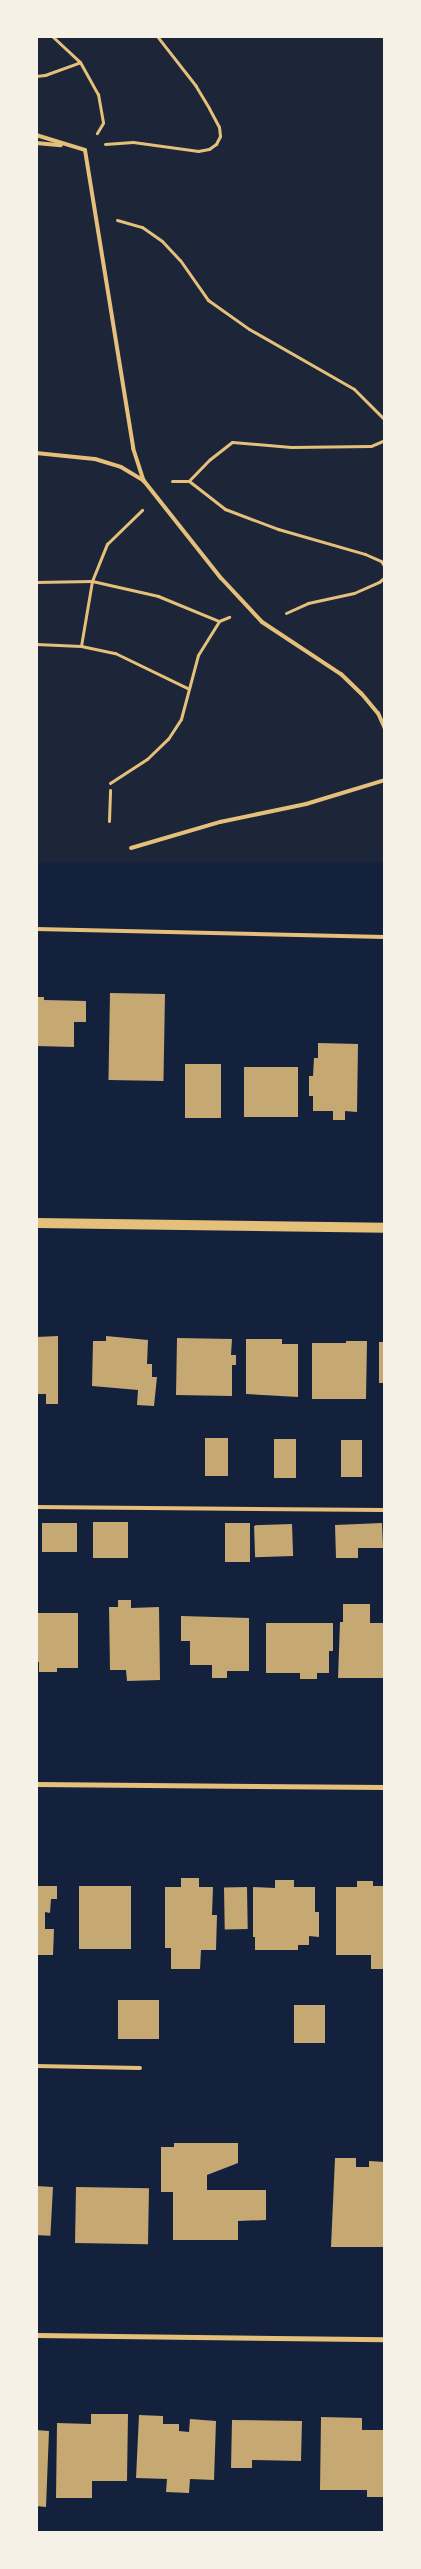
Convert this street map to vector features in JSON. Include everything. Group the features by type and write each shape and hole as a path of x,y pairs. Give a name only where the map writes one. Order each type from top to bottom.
{"main road":[{"path":"36,1223 385,1228"}],"street":[{"path":"36,1784 385,1787"},
{"path":"36,2335 385,2339"}],"lane":[{"path":"36,135 85,150"},
{"path":"36,143 62,145 85,150"},
{"path":"85,150 97,214 133,448 144,481"},
{"path":"36,453 95,459 121,467 144,481 177,525 250,609 266,625 341,674 378,713 385,729"},
{"path":"132,848 220,822 306,804 385,780"},
{"path":"36,929 385,937"},
{"path":"36,1507 385,1510"},
{"path":"36,2066 140,2068"}],"path":[{"path":"52,36 80,62 98,94 103,123 85,150"},
{"path":"85,150 109,143 133,142 198,151 209,149 216,144 220,136 219,127 209,108 196,86 157,36"},
{"path":"36,76 45,75 80,62"},
{"path":"97,214 142,226 162,241 180,260 208,300 249,329 354,389 385,420"},
{"path":"385,440 371,446 291,447 232,442 210,459 188,481 225,510 278,529 365,554 381,561 385,567"},
{"path":"80,646 92,581 107,544 156,495"},
{"path":"266,625 308,603 354,593 379,582 385,576"},
{"path":"36,582 92,581 158,596 219,621"},
{"path":"110,783 147,759 168,739 181,718 187,688 198,654 219,621 250,609"},
{"path":"36,644 80,646 115,653 187,688"},
{"path":"109,821 110,790"}],"shaded area":[{"path":"36,36 385,36 385,862 36,862"}],"building":[{"path":"110,993 165,994 163,1081 108,1080"},
{"path":"36,997 44,997 44,1000 86,1001 86,1022 74,1022 74,1047 36,1046"},
{"path":"318,1043 358,1044 357,1112 345,1111 345,1120 333,1120 333,1111 313,1111 313,1096 309,1096 309,1076 313,1076 314,1058 318,1058"},
{"path":"185,1064 221,1064 221,1118 185,1118"},
{"path":"244,1067 298,1067 298,1117 244,1117"},
{"path":"58,1336 58,1404 46,1404 46,1394 36,1394 36,1337"},
{"path":"106,1336 148,1340 147,1364 152,1364 152,1377 157,1377 154,1406 137,1405 138,1390 92,1386 93,1341 106,1341"},
{"path":"177,1338 232,1339 231,1355 236,1355 236,1365 232,1365 232,1396 176,1395"},
{"path":"246,1339 282,1339 282,1344 298,1344 298,1397 246,1394"},
{"path":"346,1341 367,1341 366,1399 312,1399 312,1343 346,1343"},
{"path":"379,1342 385,1342 385,1383 379,1383"},
{"path":"205,1438 228,1438 228,1476 205,1476"},
{"path":"274,1439 296,1439 296,1478 274,1478"},
{"path":"341,1440 362,1440 362,1477 341,1477"},
{"path":"93,1522 128,1522 128,1558 93,1558"},
{"path":"42,1523 77,1523 77,1552 42,1552"},
{"path":"225,1523 250,1523 250,1562 225,1562"},
{"path":"382,1523 383,1548 358,1548 358,1558 336,1558 335,1525"},
{"path":"292,1524 293,1556 255,1557 254,1525"},
{"path":"118,1600 131,1600 131,1608 159,1607 160,1680 127,1681 126,1670 110,1670 109,1607 118,1607"},
{"path":"343,1604 370,1604 370,1623 385,1623 385,1678 338,1678 340,1622 343,1622"},
{"path":"36,1613 78,1613 78,1668 57,1668 57,1672 39,1672 39,1662 36,1662"},
{"path":"181,1616 249,1618 249,1671 227,1671 227,1678 212,1678 212,1665 190,1665 190,1641 181,1641"},
{"path":"266,1623 333,1623 333,1651 329,1651 329,1673 317,1673 317,1679 300,1679 300,1673 266,1673"},
{"path":"181,1878 199,1878 199,1887 213,1887 212,1915 217,1915 216,1950 201,1950 200,1969 171,1969 171,1948 165,1948 165,1887 181,1887"},
{"path":"275,1880 294,1880 294,1887 315,1887 315,1912 319,1912 319,1937 309,1936 309,1945 298,1945 298,1950 255,1950 255,1937 253,1937 253,1887 275,1888"},
{"path":"357,1881 373,1881 373,1886 385,1886 385,1969 371,1969 371,1955 336,1955 336,1887 357,1887"},
{"path":"36,1886 57,1886 57,1899 51,1899 50,1913 45,1912 45,1929 54,1929 53,1955 36,1955"},
{"path":"79,1886 131,1886 131,1949 79,1949"},
{"path":"224,1887 247,1887 248,1929 225,1929"},
{"path":"118,2000 159,2000 159,2039 118,2039"},
{"path":"294,2005 325,2005 325,2043 294,2043"},
{"path":"174,2143 238,2143 238,2163 207,2175 207,2190 266,2190 266,2220 238,2221 238,2240 173,2240 173,2192 161,2192 161,2147 174,2147"},
{"path":"335,2158 356,2158 356,2167 369,2167 369,2161 385,2162 385,2247 331,2247"},
{"path":"36,2186 53,2187 50,2236 36,2235"},
{"path":"76,2187 149,2188 148,2244 75,2243"},
{"path":"91,2414 128,2414 127,2481 92,2481 92,2498 56,2498 57,2423 91,2424"},
{"path":"139,2415 163,2416 163,2424 179,2424 179,2431 189,2432 190,2419 216,2421 214,2480 190,2479 189,2493 166,2492 167,2479 136,2478"},
{"path":"321,2417 362,2418 362,2430 385,2430 385,2497 367,2497 367,2490 320,2490"},
{"path":"232,2420 302,2421 301,2461 252,2460 252,2468 231,2468"},
{"path":"36,2430 49,2431 46,2507 36,2506"}]}
